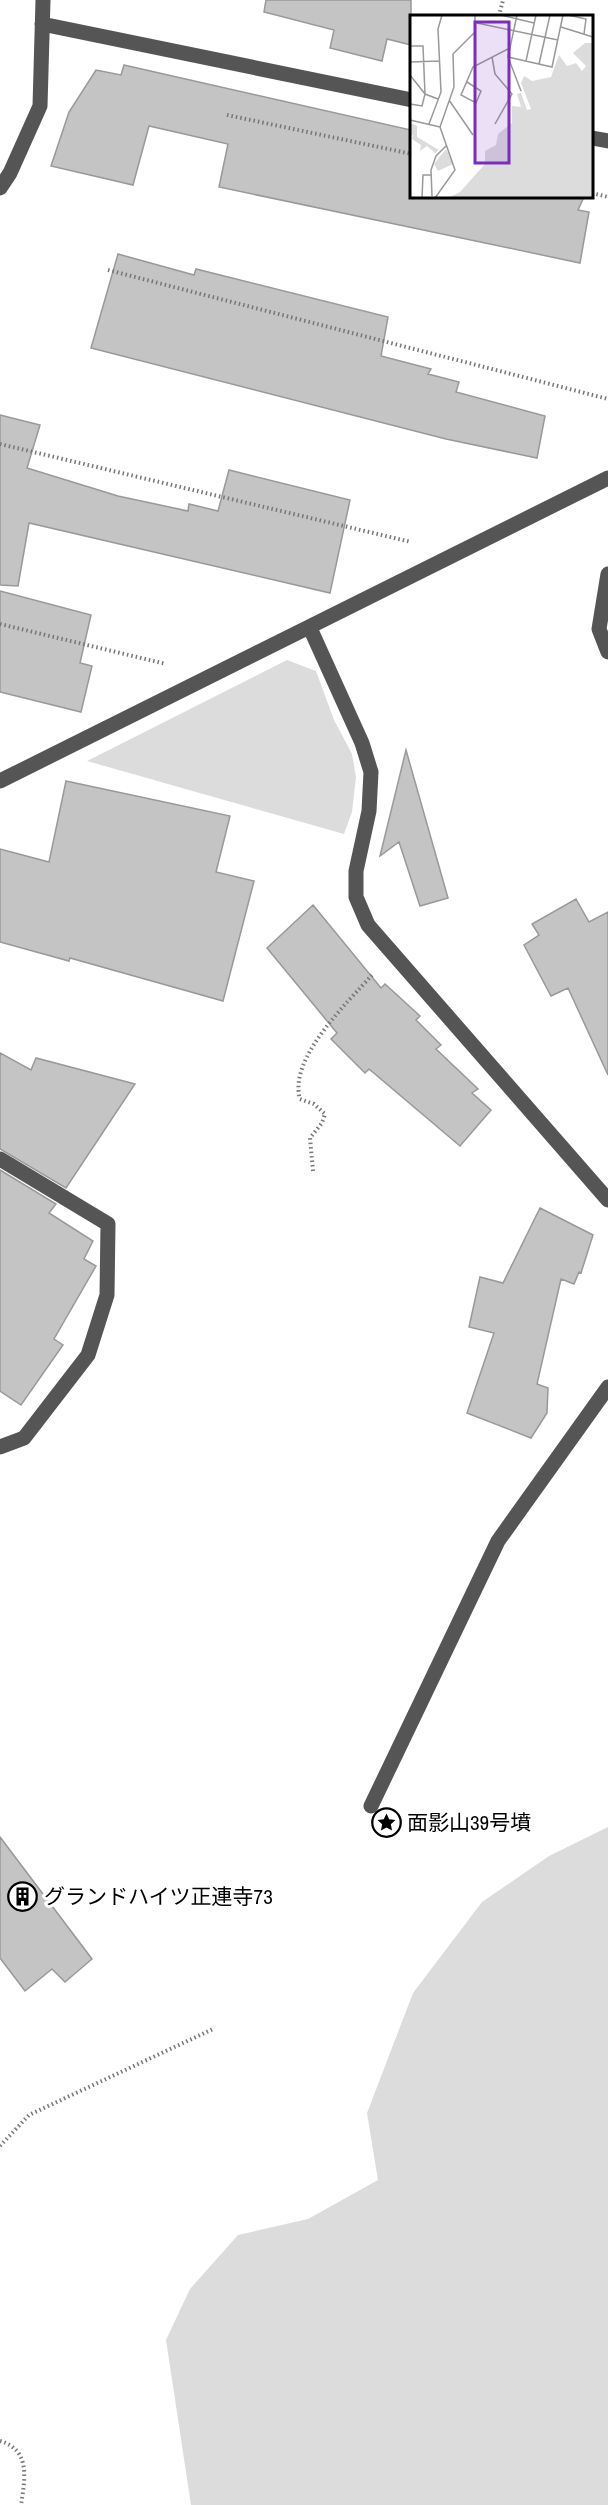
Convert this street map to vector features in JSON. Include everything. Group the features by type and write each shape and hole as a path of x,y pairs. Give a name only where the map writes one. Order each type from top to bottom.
{"street":[{"path":"0,188 10,173 40,106 43,0"},
{"path":"42,24 410,100"},
{"path":"593,138 608,141"},
{"path":"0,781 460,554 608,478"},
{"path":"608,574 603,630 608,652"},
{"path":"310,628 362,743 371,772 369,811 356,871 356,897 368,925 608,1200"},
{"path":"0,1159 108,1224 106,1295 88,1355 24,1438 0,1447"},
{"path":"371,1806 498,1541 608,1387"}],"path":[{"path":"499,15 503,0"},
{"path":"227,114 410,154"},
{"path":"593,193 608,197"},
{"path":"108,270 608,399"},
{"path":"0,444 460,554"},
{"path":"0,624 213,676"},
{"path":"313,1171 310,1138 322,1123 324,1114 314,1104 300,1100 296,1087 311,1050 325,1029 392,951"},
{"path":"0,2146 29,2115 213,2030"},
{"path":"0,2441 11,2444 20,2451 24,2466 21,2505"}],"shaded area":[{"path":"287,660 316,671 334,720 352,754 356,777 352,812 344,834 87,761"},
{"path":"608,1827 608,2505 191,2505 166,2340 190,2289 238,2235 308,2219 378,2180 367,2113 413,1993 482,1902 549,1856"}],"building":[{"path":"266,0 411,0 410,45 387,39 382,61 330,48 334,30 264,12"},
{"path":"124,65 410,130 410,198 584,198 578,210 589,212 580,263 219,187 228,144 149,126 133,185 51,166 69,112 96,70 121,75"},
{"path":"118,254 194,275 196,269 388,317 381,356 431,369 428,374 459,382 456,392 545,416 537,458 446,439 91,348"},
{"path":"0,415 40,425 27,468 118,496 188,511 189,504 218,511 229,470 350,500 330,593 29,523 18,586 0,585"},
{"path":"0,591 91,615 80,663 92,666 81,712 0,692"},
{"path":"406,750 448,898 420,906 399,842 380,856"},
{"path":"66,781 230,816 216,872 254,881 223,1001 70,958 69,961 0,942 0,849 49,862"},
{"path":"576,899 589,922 608,912 608,1075 568,988 551,996 524,945 539,935 532,924"},
{"path":"313,905 381,988 385,984 420,1016 416,1020 441,1045 436,1049 478,1089 472,1093 491,1110 460,1146 369,1069 365,1073 331,1039 337,1033 267,948"},
{"path":"0,1053 31,1070 36,1058 135,1084 66,1188 0,1149"},
{"path":"0,1170 56,1204 49,1213 93,1241 84,1259 96,1266 54,1339 63,1345 21,1405 0,1391"},
{"path":"540,1208 593,1235 581,1273 579,1272 574,1284 561,1279 537,1384 548,1388 547,1413 531,1438 467,1413 494,1333 469,1327 480,1277 503,1283"},
{"name":"グランドハイツ正連寺73","path":"0,1837 92,1959 65,1982 52,1969 25,1991 0,1958"}],"place":[{"name":"面影山39号墳","path":"386,1823"},
{"name":"グランドハイツ正連寺73","path":"23,1897"}]}
